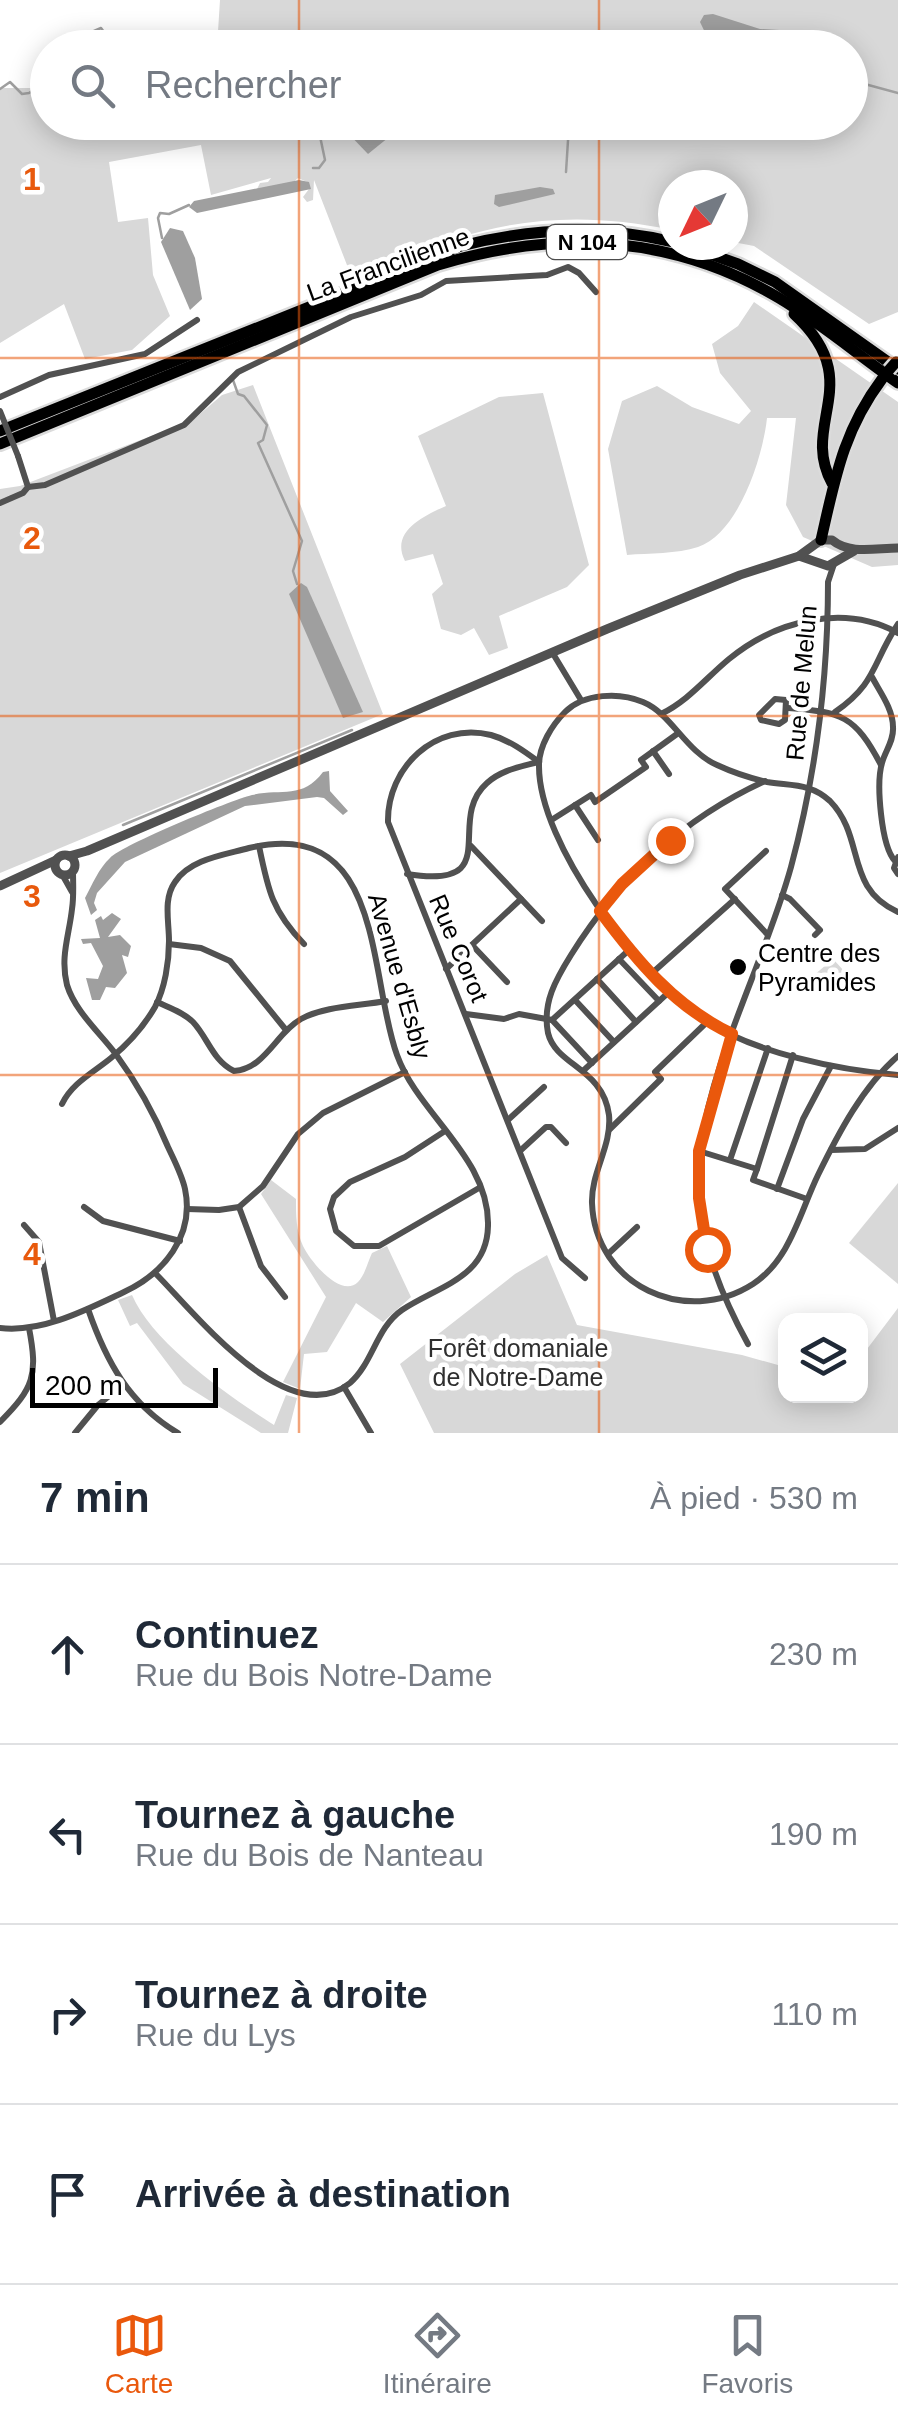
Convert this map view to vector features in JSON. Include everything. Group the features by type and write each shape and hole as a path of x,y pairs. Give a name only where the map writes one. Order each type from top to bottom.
{"highway":[{"name":"La Francilienne","path":"0,431 461,246 514,234 566,230 620,232 658,239"},
{"name":"La Francilienne","path":"0,444 409,277 490,251 566,242 640,246 710,266 763,290 812,320 898,383"},
{"path":"727,260 775,282 896,365 872,392 851,430 832,483 825,523 827,552"},
{"path":"763,290 805,326 827,364 832,388 822,453 832,483"}],"street":[{"path":"28,486 45,485 184,425 238,372 351,316 421,294 438,283 547,275 568,266 596,292"},
{"path":"0,396 48,375 145,354 197,320"},
{"path":"0,411 28,486 24,493 0,503"},
{"path":"33,873 67,868 86,851 740,575 799,556 898,548"},
{"name":"Rue de Melun","path":"748,1344 723,1298 705,1235 699,1198 699,1151 732,1034 782,895 812,787 828,618 827,552"},
{"path":"662,714 677,706 748,645 793,624 860,618 897,629 878,654 872,677 856,697 835,712"},
{"path":"552,652 581,700"},
{"path":"872,677 894,726 890,748 881,765"},
{"path":"898,912 883,905 863,883 848,826 828,799 812,787 765,782 713,764 677,734 662,714 647,703 628,697 581,700 570,706 550,729 539,762 552,820 600,911 650,974 708,1022 732,1034 831,1066 898,1075"},
{"path":"776,699 786,700 788,708 780,724 760,720 759,714 776,699"},
{"path":"788,708 835,712 862,734 881,765 884,839 888,853 897,859 898,874"},
{"name":"Rue Corot","path":"539,762 510,742 475,733 458,733 437,740 411,758 392,788 388,822 562,1258 584,1278"},
{"path":"552,820 590,795 596,802 646,767 641,760 677,734"},
{"path":"654,752 669,774"},
{"path":"407,874 446,877 460,868 471,846 470,812 484,784 498,774 539,762"},
{"path":"610,1129 606,1099 584,1070 555,1048 549,1037 550,995 561,971 622,884 694,821 728,798 765,782"},
{"path":"575,805 598,840"},
{"name":"Avenue d'Esbly","path":"62,1104 68,1092 116,1054 145,1023 157,1002 170,944 168,896 177,878 204,861 259,846 288,844 314,851 336,866 354,888 374,940 391,1036 405,1072 461,1151 480,1188 488,1225 478,1263 462,1278 390,1321 361,1372 344,1387"},
{"path":"259,846 270,900 285,925 304,944"},
{"path":"471,846 542,921"},
{"path":"766,851 725,889 768,936"},
{"path":"0,886 56,860 67,868 73,894 64,952 67,984 80,1009 142,1092 183,1181 187,1209 180,1242 156,1274 88,1309 29,1328 0,1328"},
{"path":"782,895 820,930 815,935"},
{"path":"446,968 521,899"},
{"path":"650,974 734,899"},
{"path":"170,944 201,948 230,962 286,1030"},
{"path":"472,945 507,982"},
{"path":"549,1020 629,950"},
{"path":"619,959 659,1000"},
{"path":"597,979 636,1022"},
{"path":"584,1070 669,992"},
{"path":"574,1000 614,1042"},
{"path":"157,1002 185,1015 218,1060 234,1071 255,1065 286,1030 318,1013 386,1001"},
{"path":"465,1014 488,1019 519,1014 549,1020 592,1063"},
{"path":"708,1022 655,1072 661,1079 610,1129 595,1172 592,1206 600,1240 630,1279 684,1303 723,1298 757,1281 772,1268 788,1243 831,1150 880,1074 898,1056"},
{"path":"730,1160 768,1047"},
{"path":"794,1055 753,1180 807,1199"},
{"path":"778,1189 803,1119 831,1066"},
{"path":"187,1209 239,1207 263,1186 298,1134 323,1113 405,1072"},
{"path":"509,1119 544,1087"},
{"path":"521,1150 546,1127 566,1144"},
{"path":"831,1150 865,1149 898,1128"},
{"path":"445,1131 405,1158 340,1188 330,1209 336,1232 354,1246 380,1246 480,1188"},
{"path":"699,1151 757,1169"},
{"path":"84,1207 102,1221 180,1242"},
{"path":"239,1207 262,1266 285,1297"},
{"path":"24,1225 40,1242 54,1320"},
{"path":"608,1254 637,1227"},
{"path":"156,1274 244,1363 261,1375 311,1395 344,1387 371,1433"},
{"path":"88,1309 123,1385 164,1430 178,1433"},
{"path":"0,1422 24,1397 34,1373 29,1328"},
{"path":"75,1433 98,1404 123,1385"}],"green space":[{"path":"220,0 898,0 898,312 869,324 748,245 748,170 658,170 658,228 586,220 508,226 433,246 352,278 314,180 313,200 307,202 303,197 309,189 307,182 298,178 288,187 257,189 271,178 211,195 201,145 109,162 118,222 148,218 153,275 170,316 132,350 85,359 64,304 0,343 0,88 30,88 30,140 868,140 868,30 218,30"},
{"path":"754,302 898,402 898,565 872,567 803,537 786,505 796,418 767,418 746,492 726,526 713,539 681,551 627,555 608,449 622,401 657,386 692,407 739,424 751,411 720,373 712,344 738,326"},
{"path":"253,385 383,714 0,873 0,489 20,486 193,420 222,395"},
{"path":"543,393 589,565 567,587 499,616 508,648 489,655 474,628 461,635 441,629 432,594 443,584 433,554 405,561 405,533 446,506 418,436 499,397"},
{"path":"833,959 845,972 825,989 813,976"},
{"path":"271,1180 296,1199 301,1240 327,1276 343,1286 351,1286 360,1279 372,1253 387,1246 411,1297 383,1322 356,1303 327,1352 304,1354 300,1389 283,1382 326,1297 261,1194"},
{"path":"898,1183 898,1284 849,1243"},
{"name":"Forêt domaniale de Notre-Dame","path":"547,1255 577,1325 778,1365 778,1403 868,1403 868,1348 898,1308 898,1433 434,1433 400,1364 515,1274"},
{"path":"132,1295 142,1314 175,1350 274,1425 286,1395 297,1398 288,1433 261,1433 183,1384 137,1323 130,1326 118,1300"}],"shaded area":[{"path":"704,15 778,30 704,30 700,22"},
{"path":"355,140 385,140 368,154"},
{"path":"299,180 309,182 311,189 197,213 189,207 194,201"},
{"path":"540,187 553,189 555,194 499,207 494,204 495,195"},
{"path":"170,228 183,231 195,258 202,299 190,310 161,242"},
{"path":"301,583 307,587 363,712 343,718 289,594"},
{"path":"329,771 330,791 348,811 343,815 324,798 317,797 245,806 125,862 97,893 97,910 91,915 85,898 102,867 119,852 240,799 299,790"},
{"path":"112,913 121,919 108,937 120,935 131,946 128,957 122,955 127,973 115,988 106,987 100,1000 92,1000 86,978 98,979 103,966 91,943 83,944 81,939 100,938 95,920 101,916 103,920"}],"waterway":[{"path":"96,30 102,30"},
{"path":"0,89 10,82 22,94 30,92"},
{"path":"868,85 898,93"},
{"path":"313,168 319,168 325,160 321,140"},
{"path":"566,172 568,140"},
{"path":"162,238 160,213 169,214 189,205"},
{"path":"233,380 238,394 244,396 267,425 263,440 258,443 302,541 293,571 297,584"},
{"path":"123,825 352,730"}],"place":[{"name":"Centre des Pyramides","path":"738,967"}],"route":[{"path":"670,840 622,884 600,911 629,950 669,992 708,1022 732,1034 699,1151 699,1198 707,1249"}]}
